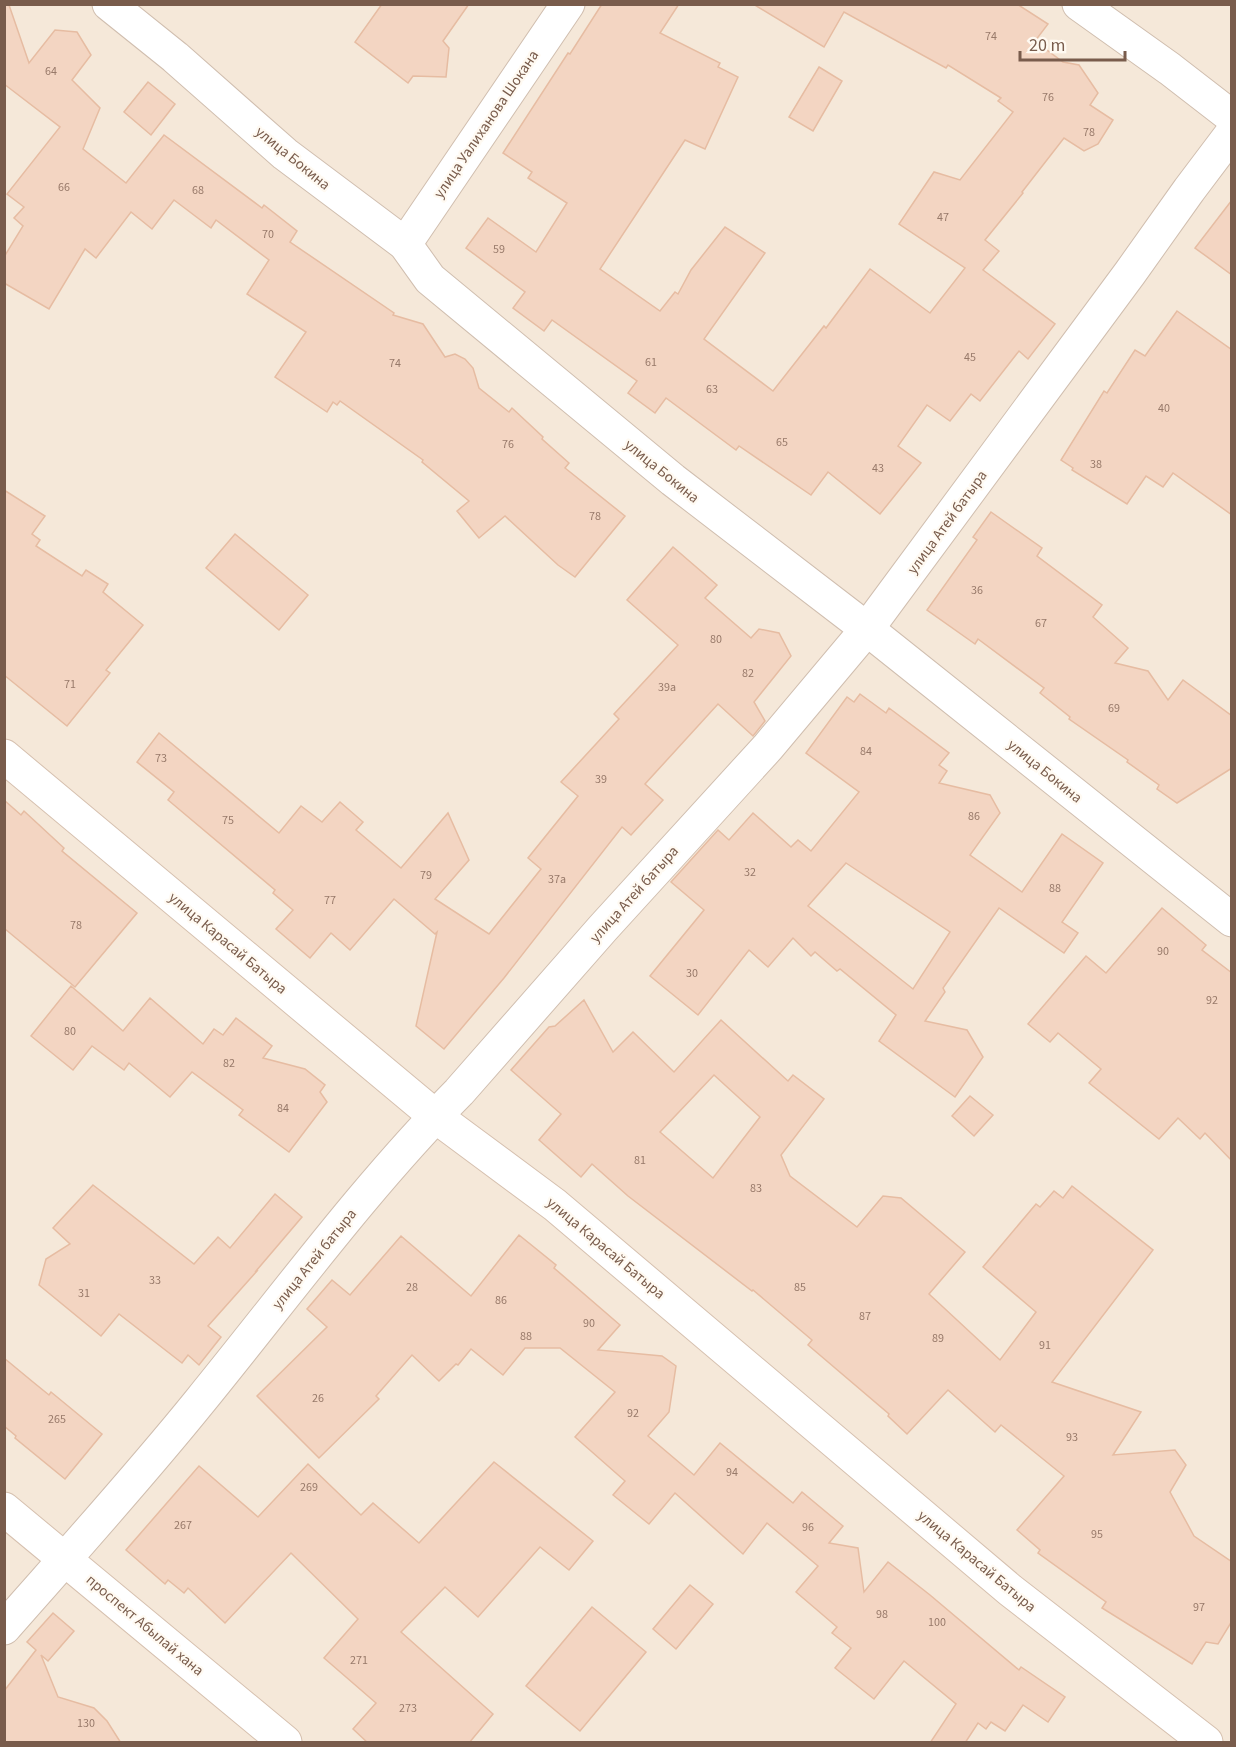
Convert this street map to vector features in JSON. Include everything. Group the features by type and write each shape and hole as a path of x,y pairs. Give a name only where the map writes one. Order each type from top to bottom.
{"street":[{"name":"улица Бокина","path":"109,4 175,57 285,154 405,244 430,279 673,480 867,629 1232,920"},
{"name":"улица Уалиханова Шокана","path":"405,244 567,4"},
{"path":"1079,4 1232,117"},
{"name":"улица Атей батыра","path":"4,1628 198,1403 344,1221 603,928 768,747 867,629 1232,133"},
{"name":"улица Карасай Батыра","path":"4,756 435,1116 555,1206 1010,1590 1206,1743"},
{"name":"проспект Абылай хана","path":"4,1509 285,1743"}],"shaded area":[{"path":"5,5 1231,5 1231,1742 5,1742"}],"building":[{"path":"382,4 469,4 443,41 449,48 446,77 413,76 408,83 355,42"},
{"path":"602,4 679,4 660,33 720,63 718,67 738,77 705,149 685,140 600,269 660,311 675,292 678,294 691,270 725,227 765,253 704,339 773,391 824,326 826,328 870,269 930,313 965,268 899,224 934,172 960,180 1013,112 998,101 1001,98 948,65 946,68 844,12 824,47 753,4 1017,4 1048,24 1035,41 1063,62 1079,65 1098,93 1090,105 1113,120 1098,144 1084,151 1064,138 985,240 999,251 983,270 1055,324 1028,359 1019,351 980,401 971,394 950,421 927,405 898,446 921,463 880,514 828,472 811,495 739,446 736,450 666,398 655,413 628,393 637,381 552,320 544,331 513,308 525,292 466,248 488,218 536,252 567,203 528,178 532,172 503,153"},
{"path":"4,5 9,5 29,63 55,30 77,32 91,55 72,80 100,108 83,149 126,183 164,135 262,208 264,205 297,231 290,242 394,313 393,315 423,324 445,357 455,354 465,359 473,368 479,388 509,412 512,408 569,463 565,468 625,516 575,577 558,565 505,516 479,538 457,511 469,501 422,462 423,460 340,401 337,405 333,402 327,412 275,377 306,332 247,294 269,260 216,220 211,228 174,200 152,229 131,212 96,258 85,249 49,309 4,283 4,257 23,226 14,218 24,207 7,194 60,127 4,84"},
{"path":"819,67 842,81 813,131 789,117"},
{"path":"148,82 175,104 151,135 124,112"},
{"path":"1232,200 1232,275 1195,248"},
{"path":"1177,311 1232,350 1232,515 1173,473 1163,487 1146,476 1127,504 1072,470 1073,468 1061,460 1104,391 1107,393 1135,350 1145,356"},
{"path":"4,490 45,516 32,534 40,540 36,546 82,576 86,570 108,584 103,592 143,625 106,670 110,673 67,726 4,675"},
{"path":"991,512 1042,548 1037,556 1102,605 1093,617 1128,648 1115,663 1148,671 1168,700 1183,680 1232,716 1232,768 1177,803 1157,789 1159,785 1127,762 1128,760 1069,719 1070,717 1040,693 1044,688 978,639 975,644 927,610 977,540 973,537"},
{"path":"235,534 308,595 279,630 206,568"},
{"path":"673,547 717,585 705,598 751,638 759,629 779,633 791,656 754,702 765,721 753,736 718,704 645,784 663,800 631,835 622,827 504,978 444,1049 416,1026 437,932 435,934 394,899 350,950 331,933 310,958 276,929 293,910 273,893 275,890 168,800 174,792 137,762 159,733 279,833 301,806 322,822 340,802 363,822 356,830 401,868 448,813 469,860 435,899 489,934 541,869 528,858 578,796 561,782 619,719 614,714 678,645 627,600"},
{"path":"860,694 886,713 889,708 949,753 939,765 947,771 939,783 990,795 1000,813 970,855 1022,892 1062,834 1103,863 1062,922 1078,933 1064,953 999,908 943,988 945,992 925,1021 967,1030 983,1057 955,1097 879,1041 896,1015 840,969 837,971 815,952 811,956 793,938 768,967 749,950 698,1015 650,976 704,910 671,882 718,830 729,840 753,813 791,847 798,840 811,851 859,792 806,753 847,697 854,702","holes":["846,863 950,932 913,989 808,906"]},
{"path":"4,800 21,815 24,811 64,848 62,851 137,913 75,987 5,929"},
{"path":"1162,908 1206,945 1202,950 1232,973 1232,1161 1205,1133 1200,1139 1178,1118 1159,1139 1089,1083 1101,1069 1058,1033 1050,1042 1028,1024 1086,956 1106,973"},
{"path":"71,986 123,1031 150,998 203,1044 214,1029 223,1035 236,1018 272,1046 263,1058 305,1069 325,1085 320,1092 327,1102 289,1152 239,1115 243,1110 192,1072 170,1097 129,1063 124,1070 92,1046 73,1070 31,1036"},
{"path":"584,1000 613,1052 633,1032 674,1072 721,1020 788,1081 793,1075 824,1099 781,1155 790,1176 857,1227 883,1196 901,1198 965,1252 929,1294 1000,1360 1036,1312 983,1267 1036,1204 1040,1207 1054,1191 1063,1198 1072,1186 1153,1250 1052,1382 1141,1412 1113,1455 1175,1450 1186,1465 1170,1492 1194,1536 1232,1562 1232,1621 1218,1644 1206,1642 1192,1664 1102,1608 1106,1602 1038,1553 1040,1550 1017,1530 1064,1476 1001,1425 995,1432 948,1390 907,1434 888,1416 889,1414 808,1345 812,1340 753,1290 628,1196 592,1164 581,1177 539,1140 561,1114 511,1070 549,1027 555,1026","holes":["714,1075 760,1117 713,1178 660,1132"]},
{"path":"970,1096 993,1115 974,1136 952,1116"},
{"path":"93,1185 194,1264 218,1237 230,1248 275,1194 302,1217 208,1326 221,1337 199,1365 188,1355 182,1363 119,1314 101,1336 39,1285 46,1259 70,1244 53,1228"},
{"path":"519,1235 556,1265 554,1268 620,1325 598,1350 662,1356 676,1366 669,1412 648,1436 694,1475 720,1443 793,1503 802,1492 843,1526 829,1543 858,1548 864,1592 888,1562 1019,1670 1021,1667 1065,1697 1048,1722 1023,1705 1005,1731 991,1722 986,1729 978,1723 965,1743 930,1743 956,1704 904,1661 874,1699 835,1668 851,1648 832,1633 837,1627 796,1592 818,1566 767,1523 743,1554 675,1493 649,1524 613,1495 625,1481 575,1437 615,1392 560,1348 525,1348 503,1375 471,1349 458,1365 456,1364 439,1381 412,1355 376,1396 379,1399 319,1458 257,1396 327,1327 307,1309 332,1280 350,1295 401,1236 471,1296"},
{"path":"4,1358 49,1395 51,1392 102,1434 65,1479 15,1438 16,1436 4,1426"},
{"path":"494,1462 593,1541 569,1570 540,1547 478,1617 445,1587 401,1632 493,1714 469,1743 368,1743 353,1729 376,1703 324,1658 358,1619 291,1553 225,1623 188,1588 184,1593 168,1580 165,1584 126,1550 199,1466 258,1517 308,1464 361,1515 373,1503 419,1543"},
{"path":"690,1585 713,1604 676,1649 653,1629"},
{"path":"592,1607 646,1652 580,1731 526,1686"},
{"path":"53,1613 74,1631 48,1661 41,1655 58,1697 94,1708 107,1721 121,1743 4,1743 4,1691 36,1650 27,1642"}]}
